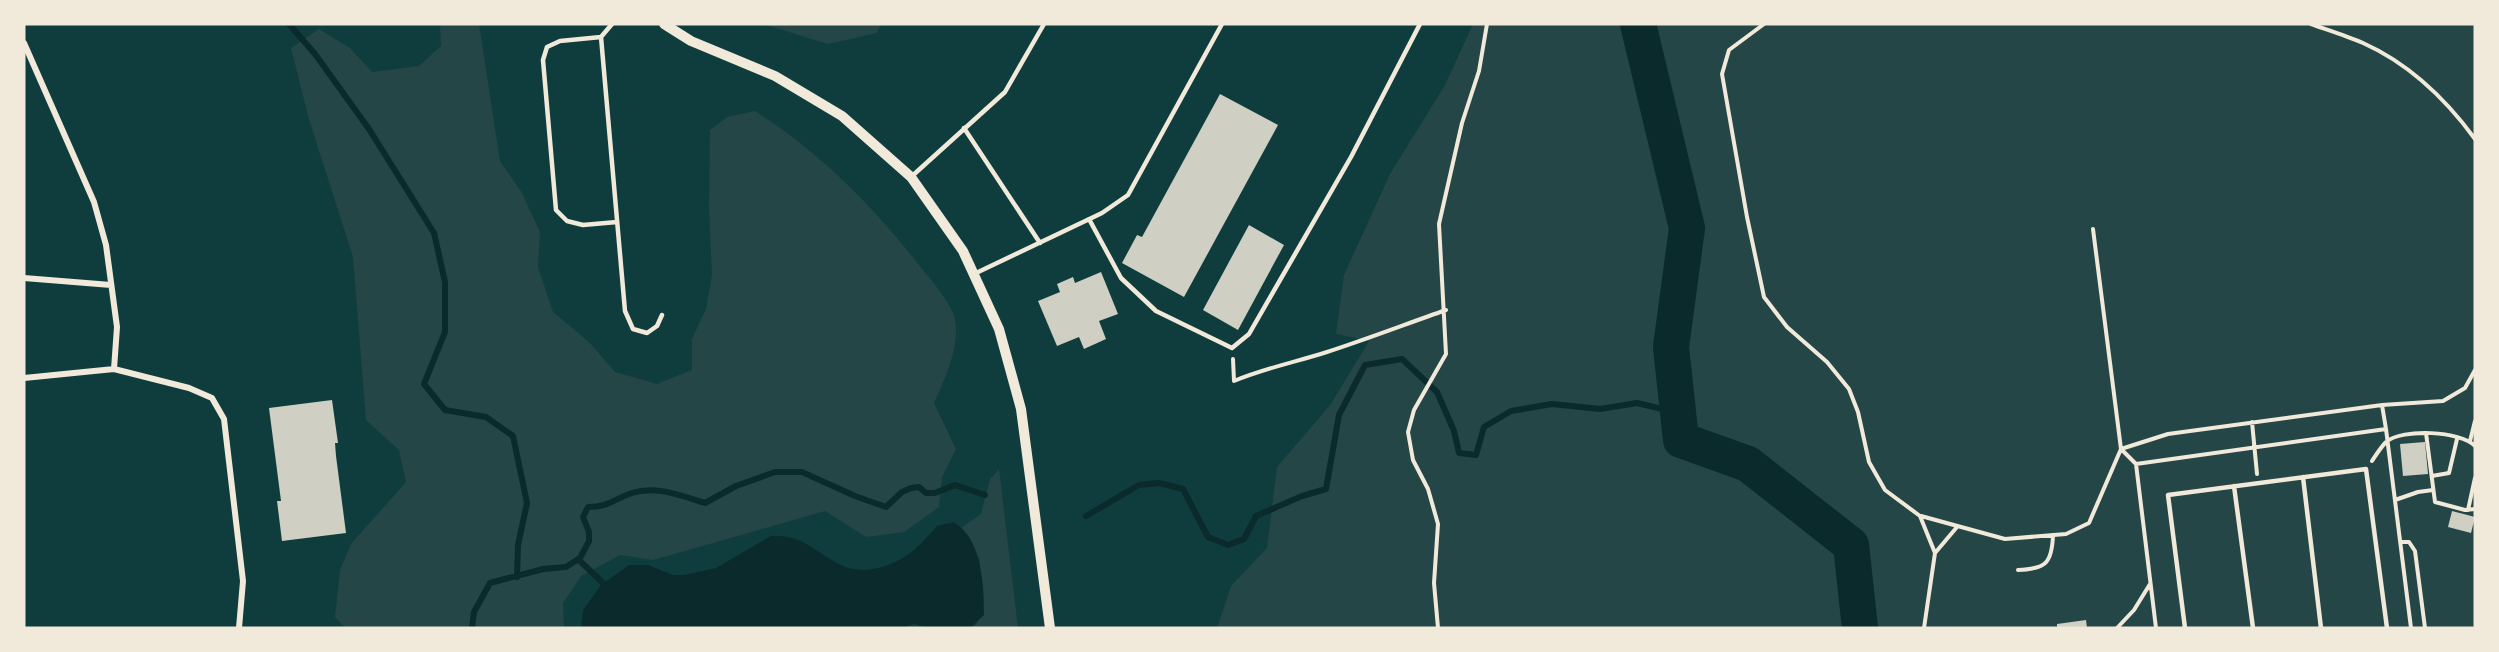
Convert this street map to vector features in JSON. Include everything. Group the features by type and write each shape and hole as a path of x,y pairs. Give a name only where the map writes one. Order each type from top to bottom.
{"street":[{"path":"664,24 692,41 775,76 842,116 911,177 963,251 999,329 1021,409 1050,628"},
{"path":"24,43 94,202 106,244 117,327 114,369"},
{"path":"24,278 111,285"},
{"path":"24,378 114,369 189,388 212,398 224,419 243,581 239,628"}],"lane":[{"path":"612,24 601,37 560,41 547,47 543,60 556,210 567,221 583,225 617,222"},
{"path":"911,177 1005,92 1044,24"},
{"path":"974,274 1089,219 1128,195 1222,24"},
{"path":"1089,219 1121,278 1156,311 1232,348 1250,334 1351,157 1420,24"},
{"path":"601,37 625,311 633,329 646,333 657,326 662,315"},
{"path":"964,128 1040,243"},
{"path":"2185,628 2168,495 2366,469 2386,628"},
{"path":"2303,477 2321,628"},
{"path":"2234,486 2253,628"}],"path":[{"path":"1438,628 1434,583 1438,524 1428,489 1413,460 1408,432 1414,410 1446,354 1446,310 1439,224 1462,123 1479,71 1487,24"},
{"path":"1764,24 1729,50 1722,74 1747,217 1764,297 1787,327 1827,362 1850,389 1858,412 1869,462 1885,490 1920,516 2005,539 2066,534 2089,523 2121,449 2093,229"},
{"path":"2311,24 2364,43 2410,69 2445,101 2475,138"},
{"path":"1232,348 1234,381 1262,370 1328,352 1446,310"},
{"path":"2121,449 2168,434 2382,405 2443,401 2465,388 2475,370"},
{"path":"2382,405 2386,429"},
{"path":"2470,441 2475,421"},
{"path":"2252,422 2259,483"},
{"path":"2366,469 2387,441 2400,436 2438,432 2470,441 2475,446"},
{"path":"2426,433 2435,502 2468,510 2475,509"},
{"path":"2432,476 2449,472 2457,439"},
{"path":"2121,449 2136,464 2156,628"},
{"path":"2468,510 2475,478"},
{"path":"2395,500 2418,492 2433,490"},
{"path":"1920,516 1935,553 1924,628"},
{"path":"1935,553 1957,527"},
{"path":"2018,570 2037,570 2048,562 2053,551 2053,535"},
{"path":"2401,542 2409,542 2415,551 2425,628"},
{"path":"2117,628 2134,610 2151,584"}],"shaded area":[{"path":"440,24 479,24 500,161 522,193 540,232 538,267 553,312 589,342 615,372 657,384 692,370 692,339 706,309 712,275 709,208 710,130 727,117 755,111 803,145 846,183 905,247 942,294 955,320 953,352 934,403 956,449 942,477 939,507 904,532 866,537 825,511 653,560 620,555 581,576 563,603 564,628 345,628 335,617 340,570 351,544 406,482 399,450 366,420 353,257 308,116 291,48 319,29 350,48 372,72 419,66 441,46"},
{"path":"763,24 881,24 877,33 828,44"},
{"path":"1473,24 2475,24 2475,628 1217,628 1231,586 1267,548 1277,467 1331,404 1369,341 1336,334 1344,275 1390,174 1445,85"},
{"path":"999,469 1018,628 970,628 977,624 980,560 961,528 981,514 990,479"},
{"path":"953,522 963,529 976,550 982,577 984,615 970,628 929,628 914,624 902,628 581,628 583,610 601,585 629,565 648,565 673,575 684,575 716,568 771,536 800,541 848,568 862,570 878,568 896,562 911,552 937,526"}],"building":[{"path":"1220,94 1278,125 1184,297 1122,263 1137,235 1142,237"},
{"path":"1249,225 1284,245 1238,330 1203,310"},
{"path":"1101,272 1118,314 1099,321 1106,339 1084,349 1079,337 1057,346 1038,301 1060,292 1057,284 1073,277 1075,283"},
{"path":"332,400 338,443 335,443 336,456 346,533 282,541 277,501 281,501 269,408"},
{"path":"2425,442 2428,474 2403,476 2400,444"},
{"path":"2452,511 2475,517 2471,533 2448,527"},
{"path":"2086,620 2087,628 2057,628 2057,624"}],"waterway":[{"path":"289,24 315,54 369,129 434,233 445,282 445,332 424,384 445,410 486,417 513,436 527,503 518,545 517,577"},
{"path":"1638,24 1687,228 1671,347 1681,440 1748,464 1851,545 1860,628"},
{"path":"1086,516 1139,485 1159,483 1183,489 1208,537 1228,545 1244,539 1256,516 1302,496 1326,489 1339,415 1365,365 1402,359 1437,392 1454,431 1459,453 1476,455 1484,427 1511,411 1552,404 1600,409 1637,403 1662,409 1680,432"},
{"path":"472,628 474,612 490,583 543,569 566,567 580,558 589,541 589,532 583,517 588,507 607,504 632,493 660,491 705,503 736,486 775,472 802,472 886,507 902,492 919,487 926,493 935,493 955,485 985,495"},
{"path":"578,559 603,583"}]}
